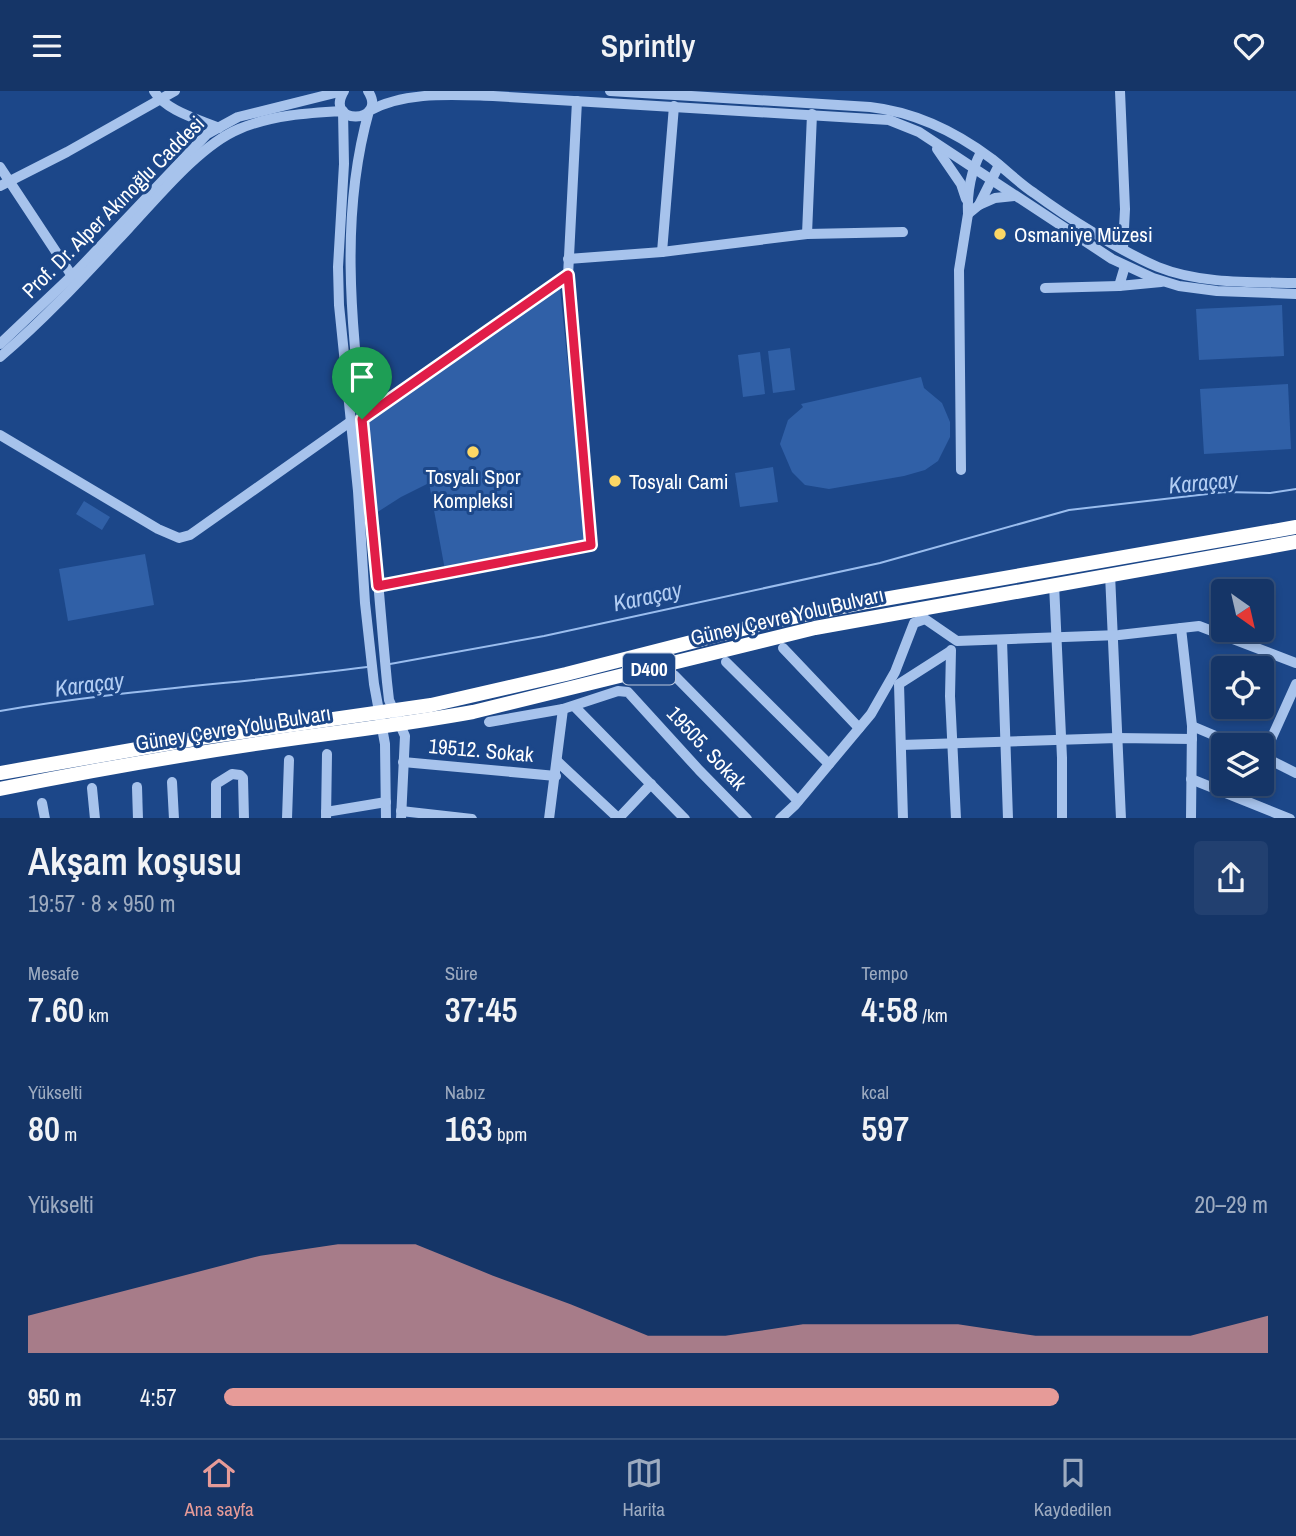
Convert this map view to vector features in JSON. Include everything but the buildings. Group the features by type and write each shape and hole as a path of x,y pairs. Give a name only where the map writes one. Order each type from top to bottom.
{"highway":[{"name":"Güney Çevre Yolu Bulvarı","path":"0,773 200,738 431,705 770,622 855,604 1296,527"},
{"name":"Güney Çevre Yolu Bulvarı","path":"0,789 127,765 473,712 815,628 1296,541"}],"street":[{"path":"4,184 67,152 156,95 175,91"},
{"path":"368,91 372,101 354,189 349,276 387,682 393,711 405,736 401,815 472,818"},
{"path":"610,91 891,109 932,123 981,152 1056,209 1146,261 1175,272 1241,282 1296,283"},
{"path":"1120,91 1125,208 1123,249"},
{"path":"339,92 343,111 344,164 338,267 365,603 387,773 386,818"},
{"name":"Prof. Dr. Alper Akınoğlu Caddesi","path":"0,344 72,276 207,134 238,117 339,92"},
{"path":"156,95 203,122 218,127 228,135"},
{"path":"369,111 398,100 439,95 889,120 919,132 1125,266 1179,286 1217,291 1296,294"},
{"path":"378,586 591,545 568,275 577,101"},
{"path":"662,252 674,106"},
{"name":"Prof. Dr. Alper Akınoğlu Caddesi","path":"0,357 33,329 157,197 215,143 239,129 279,117 343,111 356,118 369,111"},
{"path":"329,112 343,126"},
{"path":"807,235 812,114"},
{"path":"919,132 943,154 961,184 968,209"},
{"path":"961,471 959,270 973,169 981,152"},
{"path":"979,205 999,165"},
{"path":"0,167 4,184 72,276"},
{"path":"968,209 995,198 1014,196"},
{"path":"568,259 662,252 807,235 903,232"},
{"path":"1119,286 1125,266"},
{"path":"0,436 158,530 179,538 190,535 350,422 362,419 568,275"},
{"path":"1045,288 1164,282"},
{"path":"1110,574 1121,818"},
{"path":"1054,585 1062,818"},
{"path":"780,818 798,801 871,714 895,672 914,623 925,619 957,641 1112,635 1199,626 1296,663"},
{"path":"1181,628 1192,726 1191,818"},
{"path":"1002,640 1008,818"},
{"path":"903,818 899,684 949,652 957,641"},
{"path":"783,648 859,728"},
{"path":"949,652 956,818"},
{"path":"726,662 829,764"},
{"path":"674,675 798,801"},
{"path":"1273,733 1296,684"},
{"name":"19505. Sokak","path":"489,722 563,709 618,691 633,695 683,754 747,818"},
{"path":"574,706 685,818"},
{"path":"549,818 563,709"},
{"path":"1192,726 1211,734"},
{"path":"901,745 1192,739"},
{"path":"327,754 326,815 386,802"},
{"path":"287,818 289,760"},
{"path":"557,761 618,818 650,784"},
{"name":"19512. Sokak","path":"403,762 556,776"},
{"path":"1274,763 1296,773"},
{"path":"216,818 216,784 232,774 243,778 244,818"},
{"path":"1191,779 1290,818"},
{"path":"172,782 174,818"},
{"path":"92,787 95,818"},
{"path":"137,787 138,818"},
{"path":"42,803 45,818"}],"shaded area":[{"name":"Tosyalı Spor Kompleksi","path":"560,288 586,542 445,570 429,483 376,513 368,421"},
{"path":"1282,305 1284,356 1199,360 1196,309"},
{"path":"790,348 795,390 773,393 768,351"},
{"path":"760,352 765,394 743,397 738,355"},
{"path":"921,377 924,388 942,403 950,422 950,437 938,461 925,470 904,476 829,489 805,485 792,472 780,444 788,420 803,407 801,404"},
{"path":"1288,384 1291,449 1204,454 1200,389"},
{"path":"773,467 778,502 740,507 735,473"},
{"path":"84,501 110,517 102,530 76,514"},
{"path":"145,554 154,605 68,621 59,569"}],"waterway":[{"name":"Karaçay","path":"390,664 544,636 880,563 1069,510 1225,492 1270,493 1296,489"},
{"name":"Karaçay","path":"0,711 367,667"}],"place":[{"name":"Osmaniye Müzesi","path":"1000,234"},
{"name":"Tosyalı Spor Kompleksi","path":"473,452"},
{"name":"Tosyalı Cami","path":"615,481"}],"route":[{"path":"568,275 591,545 378,586 362,419 568,275"}]}
